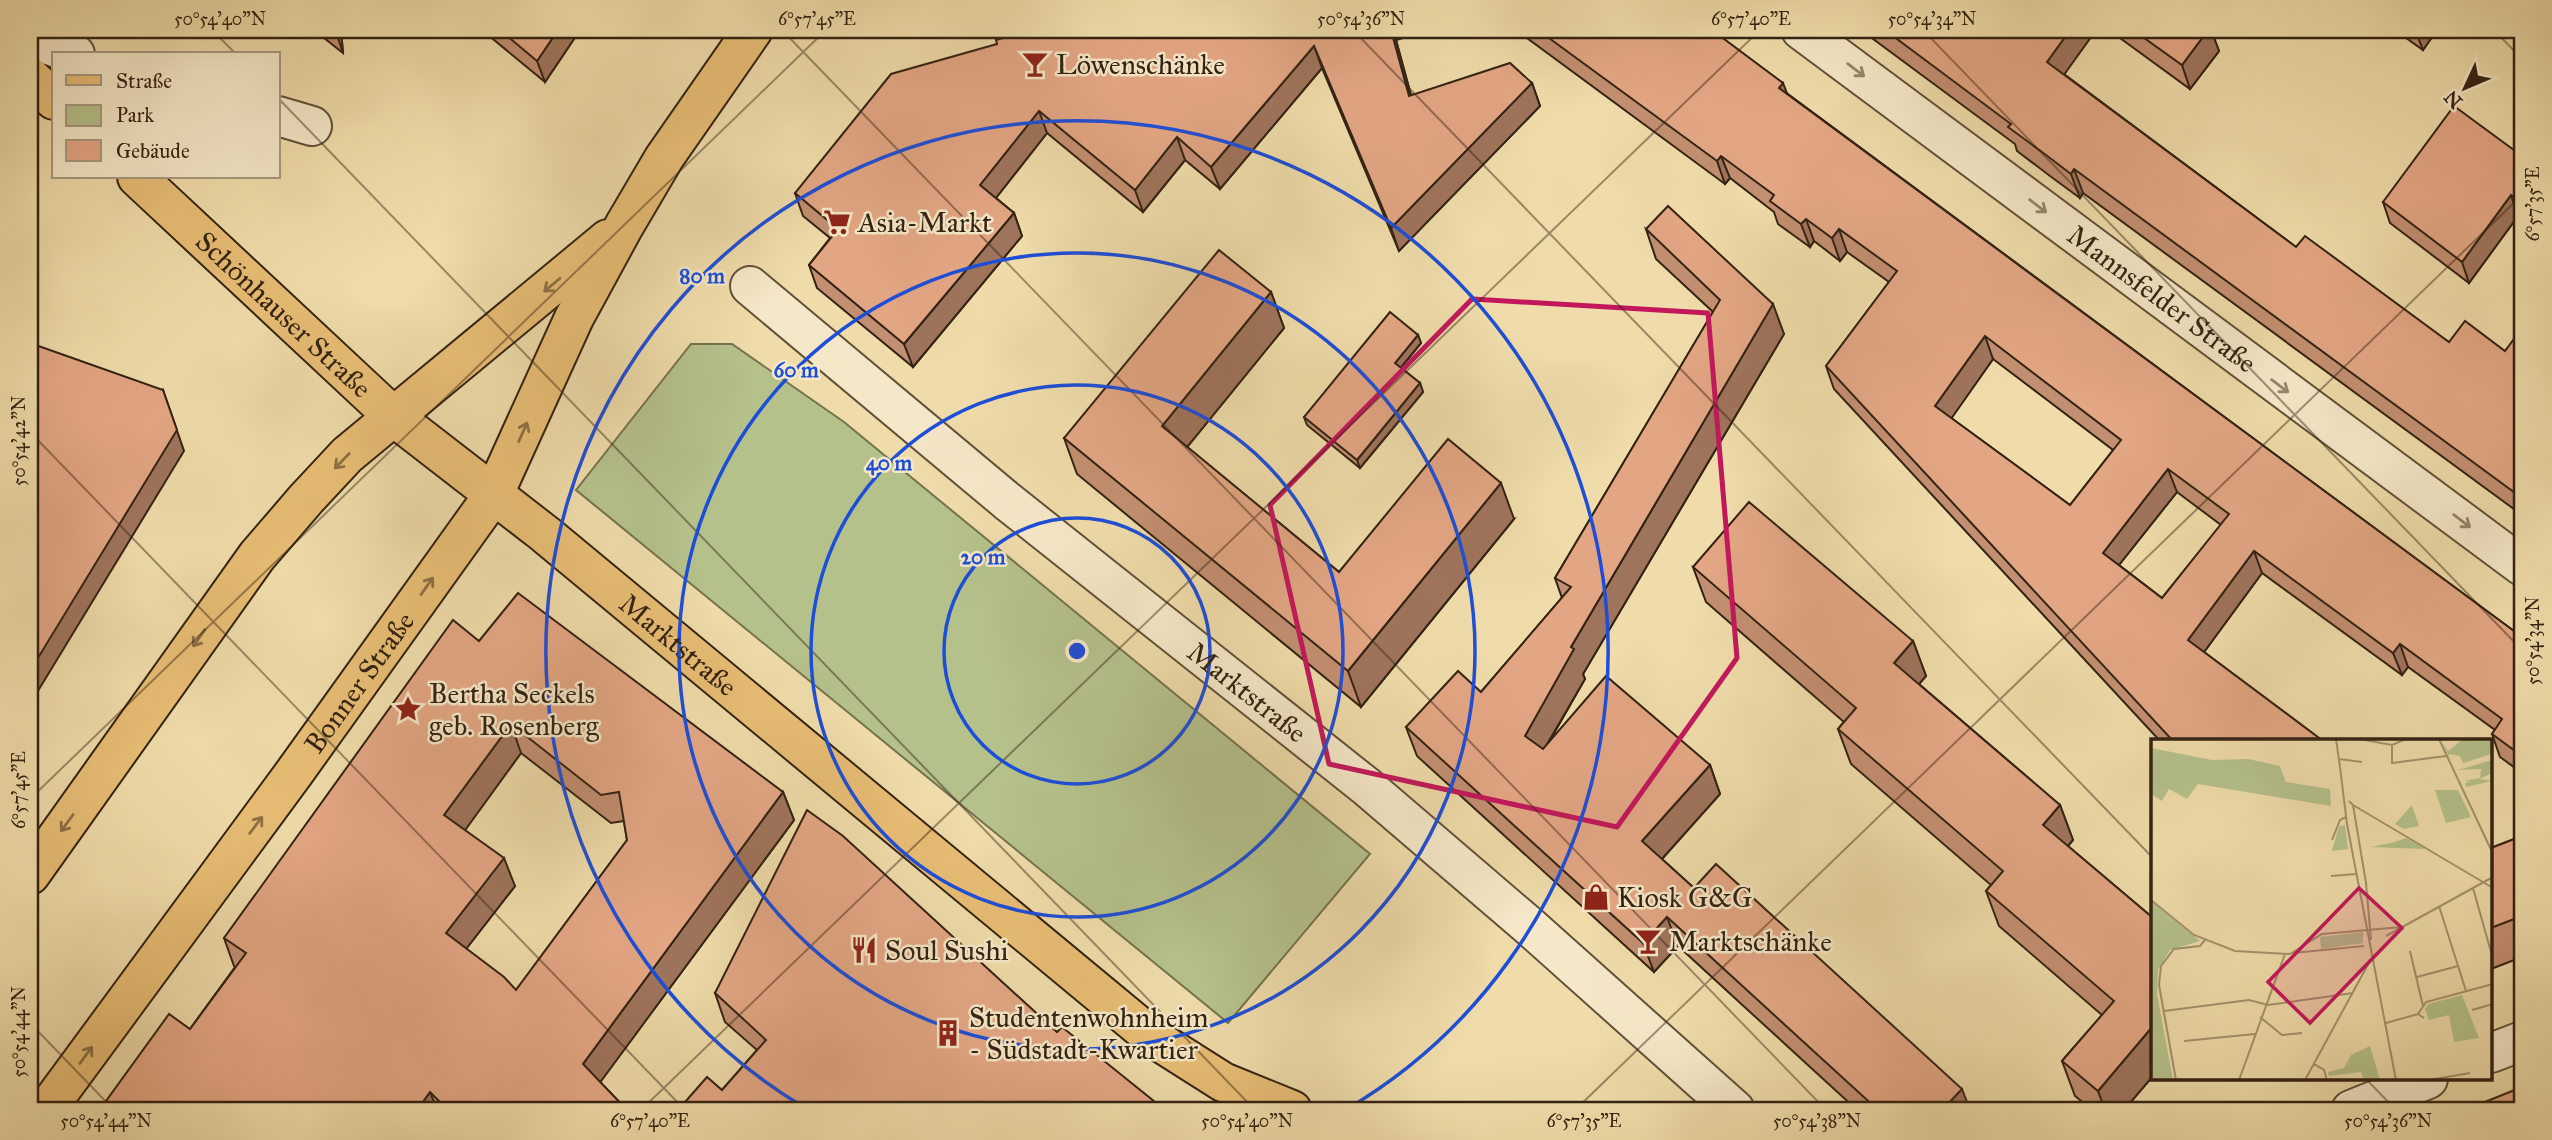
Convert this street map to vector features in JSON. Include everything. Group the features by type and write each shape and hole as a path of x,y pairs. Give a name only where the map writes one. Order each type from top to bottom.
{"main road":[{"name":"Bonner Straße","path":"46,1110 294,773 494,494 573,318 624,226 664,158 753,30"},
{"path":"30,77 52,98"},
{"name":"Schönhauser Straße","path":"138,178 394,417 434,449"},
{"name":"Bonner Straße","path":"30,876 257,556 347,455 624,226"},
{"name":"Marktstraße","path":"434,449 494,494 1152,1037 1223,1082 1292,1110"}],"street":[{"name":"Mannsfelder Straße","path":"1801,30 2522,566"},
{"path":"30,39 69,52"},
{"name":"Marktstraße","path":"750,285 1007,501 1367,786 1528,925 1734,1110"},
{"path":"2492,1054 2522,1041"},
{"path":"2351,1110 2426,1080"}],"highlighted area":[{"path":"1472,299 1708,313 1737,658 1617,827 1329,764 1270,505"}],"green space":[{"path":"691,344 732,344 844,422 1370,854 1228,1023 576,490"}],"building":[{"path":"500,30 558,30 537,61"},
{"path":"1031,30 1391,30 1409,96 1510,63 1532,83 1391,228 1314,46 1211,167 1177,137 1135,190 1039,111 980,185 1014,213 904,344 809,265 838,229 795,193 891,74 997,44 996,40"},
{"path":"1538,30 1712,30 1783,83 1779,88 2522,637 2522,756 2492,734 2502,719 2400,644 2393,653 2254,551 2188,640 2320,739 2171,739 1826,366 1897,271 1839,229 1832,238 1806,219 1801,224 1770,201 1774,195 1721,156 1717,161","holes":["1985,336 2121,440 2070,505 1935,406","2168,469 2229,514 2162,598 2103,553"]},
{"path":"1885,30 2070,30 2047,62 2296,247 2305,236 2449,342 2465,321 2505,351 2519,332 2522,334 2522,498 2074,169 2071,174 2008,127 2011,124"},
{"path":"2133,30 2208,30 2182,65"},
{"path":"2454,106 2522,156 2522,205 2511,195 2462,262 2383,202"},
{"path":"1668,206 1773,304 1571,647 1574,649 1525,736 1543,749 1606,676 1710,765 1642,841 1694,888 1716,864 1962,1089 1942,1110 1878,1110 1667,917 1643,943 1406,727 1458,671 1481,692 1571,587 1555,578 1720,300 1646,229"},
{"path":"1219,250 1271,292 1162,426 1339,572 1448,439 1501,483 1348,671 1064,438"},
{"path":"1390,312 1418,335 1395,363 1420,383 1357,460 1304,417"},
{"path":"30,343 163,390 177,430 30,671"},
{"path":"1749,502 1913,641 1894,663 2060,805 2043,825 2151,916 2151,1028 2098,1091 2062,1061 2114,1001 1986,891 2003,871 1838,729 1856,708 1693,567"},
{"path":"518,593 783,792 583,1064 627,1110 448,1110 430,1092 417,1110 101,1108 169,1014 190,1029 246,953 224,938 453,620 479,641","holes":["511,724 601,795 619,792 627,840 516,990 504,977 446,933 504,858 444,815"]},
{"path":"807,810 843,836 1057,1032 1062,1027 1165,1110 678,1110 707,1077 722,1090 766,1040 715,993"},
{"path":"2522,836 2522,916 2492,928 2492,848"},
{"path":"2522,1087 2522,1110 2465,1110"}],"place":[{"name":"Löwenschänke","path":"1035,64"},
{"name":"Asia-Markt","path":"837,222"},
{"name":"Bertha Seckels geb. Rosenberg","path":"408,709"},
{"name":"Kiosk G&G","path":"1596,897"},
{"name":"Marktschänke","path":"1648,941"},
{"name":"Soul Sushi","path":"864,950"},
{"name":"Studentenwohnheim - Südstadt-Kwartier","path":"948,1033"}]}
